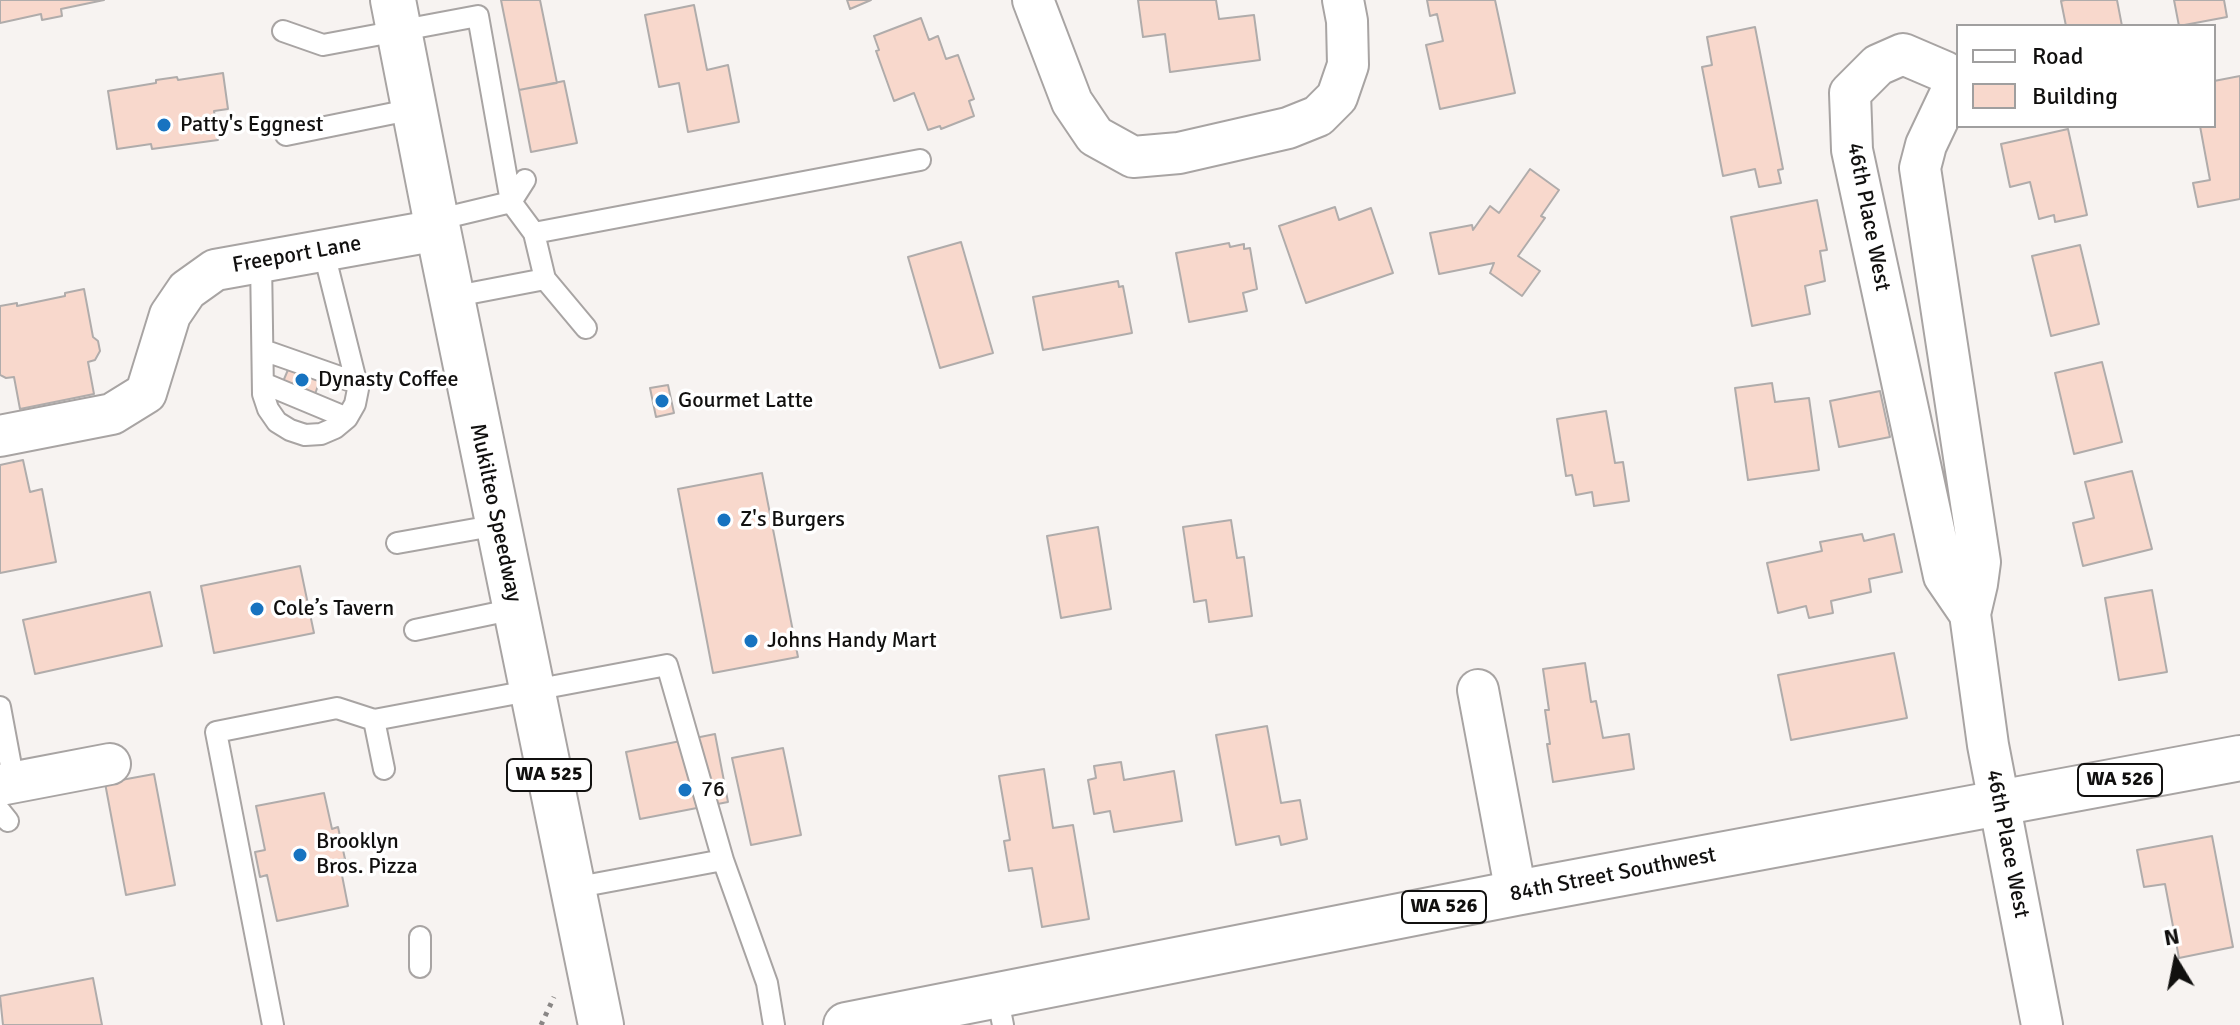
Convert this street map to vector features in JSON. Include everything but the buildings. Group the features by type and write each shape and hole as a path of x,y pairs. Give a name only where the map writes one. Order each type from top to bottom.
{"main road":[{"name":"Mukilteo Speedway","path":"396,16 601,1025"},
{"name":"84th Street Southwest","path":"846,1025 1000,1010 1516,893 2240,758"}],"street":[{"path":"1033,0 1072,102 1095,136 1133,157 1192,150 1288,128 1318,116 1337,97 1348,65 1343,0"},
{"name":"46th Place West","path":"1970,614 1944,576 1852,150 1850,93 1878,65 1903,54 1945,72 1954,86 1926,145 1920,168 1980,562 1970,614 1988,745 2042,1025"},
{"name":"Freeport Lane","path":"0,436 112,414 146,393 170,315 187,290 215,270 437,225"},
{"path":"1478,690 1516,893"},
{"path":"5,800 110,764"}],"lane":[{"path":"283,31 323,45 396,16 478,16 511,202 534,233 545,279 586,328"},
{"path":"286,135 414,109"},
{"path":"534,233 920,160"},
{"path":"437,225 511,202 525,180"},
{"path":"261,260 263,394 268,409 277,422 290,430 305,435 321,434 347,418 355,404 358,389 323,249"},
{"path":"451,297 545,279"},
{"path":"263,350 357,383"},
{"path":"263,383 347,418"},
{"path":"397,543 498,525"},
{"path":"415,630 515,609"},
{"path":"273,1025 216,732 337,708 374,720 667,665 723,860 767,983 774,1025"},
{"path":"0,707 5,800"},
{"path":"374,720 384,769"},
{"path":"573,888 723,860"},
{"path":"420,937 420,967"}],"place":[{"name":"Patty's Eggnest","path":"164,125"},
{"name":"Dynasty Coffee","path":"302,380"},
{"name":"Gourmet Latte","path":"662,401"},
{"name":"Z's Burgers","path":"724,520"},
{"name":"Cole’s Tavern","path":"257,609"},
{"name":"Johns Handy Mart","path":"751,641"},
{"name":"76","path":"685,790"},
{"name":"Brooklyn Bros. Pizza","path":"300,855"}]}
